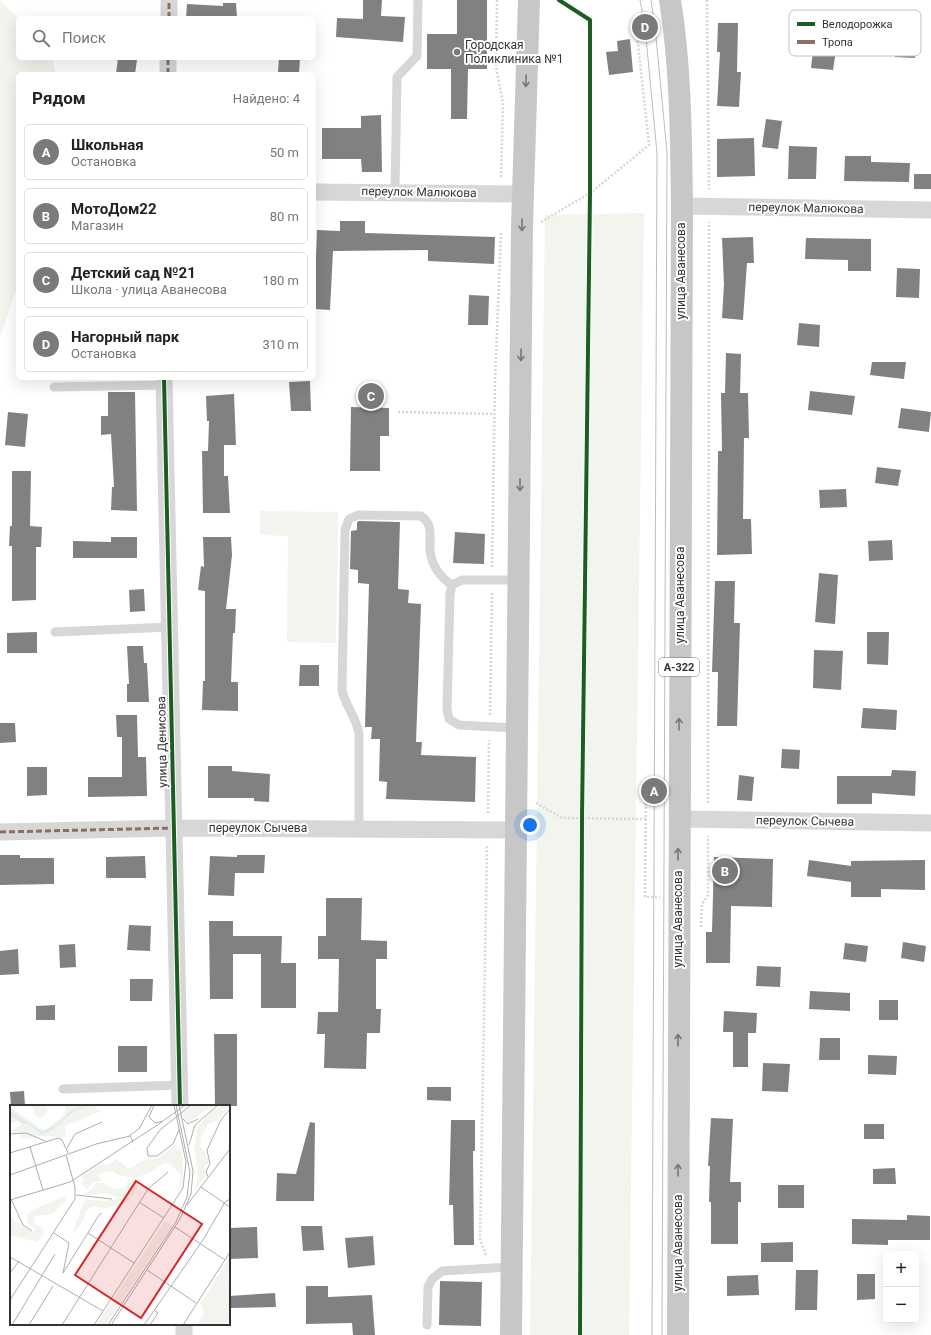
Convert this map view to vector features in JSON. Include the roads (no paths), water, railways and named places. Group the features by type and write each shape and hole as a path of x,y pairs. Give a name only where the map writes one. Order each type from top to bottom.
{"highway":[{"path":"510,1335 501,1268 516,830 520,580 523,194 529,0"},
{"name":"улица Аванесова","path":"670,0 676,34 680,92 682,206 678,1335"}],"street":[{"path":"169,0 169,16"},
{"path":"168,60 168,72"},
{"name":"переулок Малюкова","path":"316,192 395,191 523,194"},
{"name":"переулок Малюкова","path":"682,206 931,210"},
{"name":"улица Денисова","path":"164,382 180,1105"},
{"name":"переулок Сычева","path":"679,819 931,823"},
{"name":"переулок Сычева","path":"0,832 174,828 516,830"}],"lane":[{"path":"395,191 397,77 417,56 418,0"},
{"path":"54,387 164,382"},
{"path":"359,829 359,733 357,723 346,704 342,690 345,530 349,519 358,515 421,516 429,525 430,552 434,564 444,580 452,586"},
{"path":"517,728 459,725 453,723 447,715 450,594 452,586 462,580 520,580"},
{"path":"55,632 170,627"},
{"path":"63,1089 179,1085"},
{"path":"427,1325 428,1287 432,1279 442,1271 501,1268"}],"tram line":[{"path":"640,0 645,27 657,153 652,1335"},
{"path":"651,0 667,152 662,1335"}],"place":[{"name":"Нагорный парк","path":"645,27"},
{"name":"Городская Поликлиника №1","path":"457,52"},
{"name":"Детский сад №21","path":"371,396"},
{"name":"Школьная","path":"654,791"},
{"name":"МотоДом22","path":"725,871"}]}
